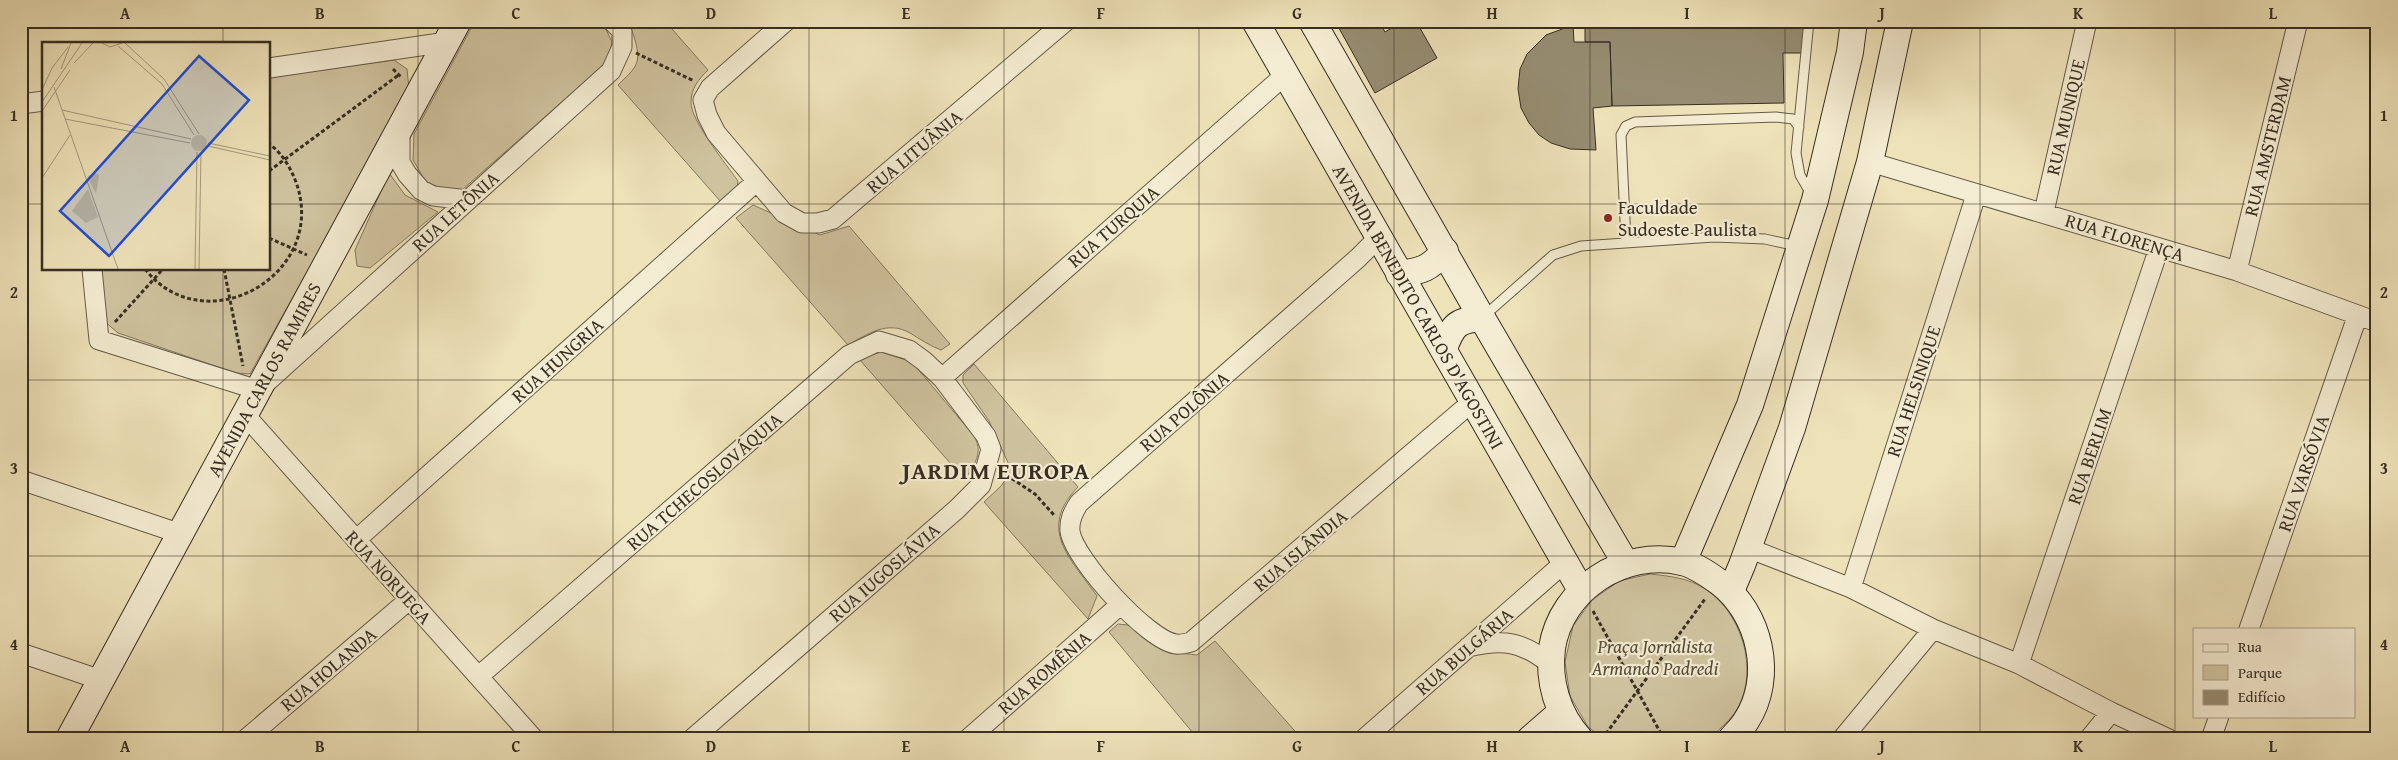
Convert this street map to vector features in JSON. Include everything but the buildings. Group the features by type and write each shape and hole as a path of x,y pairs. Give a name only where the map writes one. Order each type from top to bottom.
{"main road":[{"name":"AVENIDA BENEDITO CARLOS D'AGOSTINI","path":"1254,21 1378,238 1444,348 1472,402 1581,590"},
{"path":"1312,21 1482,318 1626,564"},
{"path":"1683,562 1750,405 1815,200 1850,52 1854,21"},
{"path":"1724,587 1748,548 1792,428 1870,162 1900,21"},
{"name":"AVENIDA CARLOS RAMIRES","path":"69,739 245,415 247,374 400,129 452,32"},
{"path":"1815,200 1822,198 1834,201 1844,208 1852,220"},
{"path":"1399,274 1421,271 1433,264 1445,251"},
{"path":"1444,348 1452,328 1465,320 1482,318"},
{"path":"1580,739 1561,712 1553,689 1550,664 1554,637 1564,612 1581,590 1602,574 1626,564 1651,560 1683,562 1706,573 1724,587 1751,620 1761,654 1759,688 1747,721 1731,739"},
{"path":"1530,739 1561,712"}],"street":[{"path":"612,21 622,32 622,47"},
{"path":"710,88 786,21"},
{"name":"RUA LITUÂNIA","path":"710,88 703,100 707,115 716,134 784,213 802,223 818,223 833,219 1066,21"},
{"name":"RUA MUNIQUE","path":"2044,212 2087,21"},
{"name":"RUA AMSTERDAM","path":"2236,271 2298,21"},
{"path":"270,68 452,32"},
{"name":"RUA LETÔNIA","path":"247,374 468,200 611,71 622,47"},
{"name":"RUA TURQUIA","path":"942,378 1285,75"},
{"path":"21,104 42,101"},
{"path":"400,129 400,162 407,174 421,190 433,196 468,200"},
{"name":"RUA FLORENÇA","path":"1870,162 1976,195 2044,212 2236,271 2357,317 2377,322"},
{"name":"RUA HUNGRIA","path":"356,540 757,181"},
{"name":"RUA HELSINIQUE","path":"1851,588 1976,195"},
{"name":"RUA POLÔNIA","path":"1070,533 1070,517 1079,503 1358,258 1378,238"},
{"name":"RUA BERLIM","path":"2019,664 2159,248"},
{"path":"92,270 99,340 247,374"},
{"name":"RUA VARSÓVIA","path":"2249,628 2357,317"},
{"name":"RUA TCHECOSLOVÁQUIA","path":"478,676 849,355 879,342 908,350 924,361 942,378"},
{"name":"RUA IUGOSLÁVIA","path":"692,739 957,510 981,486 991,450 986,436 942,378"},
{"name":"RUA ISLÂNDIA","path":"1120,605 1135,621 1164,639 1176,644 1191,642 1472,402"},
{"name":"RUA NORUEGA","path":"245,415 410,599 531,738"},
{"path":"21,480 181,534"},
{"path":"1070,533 1078,551 1120,605"},
{"path":"1748,548 1851,588 1933,629 2019,664 2111,712 2169,739"},
{"name":"RUA BULGÁRIA","path":"1364,739 1564,563"},
{"name":"RUA HOLANDA","path":"246,739 410,599"},
{"name":"RUA ROMÊNIA","path":"968,739 1120,605"},
{"path":"1842,739 1933,629"},
{"path":"1467,648 1489,642 1517,644 1535,651 1550,664"},
{"path":"21,654 101,680"},
{"path":"2089,739 2111,712"},
{"path":"2211,739 2218,718"}],"lane":[{"path":"1809,21 1796,153 1797,166 1805,186 1815,200"},
{"path":"1626,241 1621,135 1626,126 1635,122 1776,117 1792,119 1799,127"},
{"path":"1482,318 1553,255 1581,246 1626,241 1714,238 1765,239 1800,247"}],"path":[{"path":"622,47 710,88"},
{"path":"388,67 400,74 402,83"},
{"path":"270,171 400,74"},
{"path":"146,270 168,288 190,298 207,301 230,299 249,293 265,284 282,268 294,249 299,232 301,204 295,179 284,160 270,145"},
{"path":"270,238 312,257"},
{"path":"113,324 162,270"},
{"path":"224,270 247,374"},
{"path":"110,316 113,324 120,329"},
{"path":"981,486 1008,476 1035,494 1070,533"},
{"path":"1602,739 1637,690 1724,587"},
{"path":"1581,590 1664,739"}],"green space":[{"path":"475,21 602,21 612,42 608,61 462,190 448,191 426,182 413,160 414,134"},
{"path":"627,21 665,21 708,70 694,88 691,102 696,120 738,181 737,188 721,202 618,85 636,66 638,55 632,30"},
{"path":"394,60 407,69 409,89 250,374 236,373 118,333 104,321 99,270 270,270 270,77"},
{"path":"389,173 405,195 438,212 370,268 357,266 355,250"},
{"path":"753,205 820,235 849,226 950,344 941,350 902,329 886,328 848,345 736,218"},
{"path":"881,352 912,362 974,436 978,448 977,458 965,480 859,359"},
{"path":"974,364 1078,487 1066,502 1060,516 1059,530 1068,556 1097,596 1088,619 984,502 1001,486 1008,476 1010,467 989,421 963,383 963,375"},
{"name":"Praça Jornalista Armando Padredi","path":"1650,574 1686,580 1699,585 1718,600 1729,613 1738,629 1744,646 1747,664 1742,698 1734,714 1710,739 1605,739 1588,727 1570,696 1565,662 1573,626 1592,600 1619,581"},
{"path":"1118,624 1128,625 1180,653 1197,655 1215,641 1302,739 1198,739 1109,632"}],"place":[{"name":"Faculdade Sudoeste Paulista","path":"1608,218"}],"district":[{"name":"JARDIM EUROPA","path":"996,470"}]}
